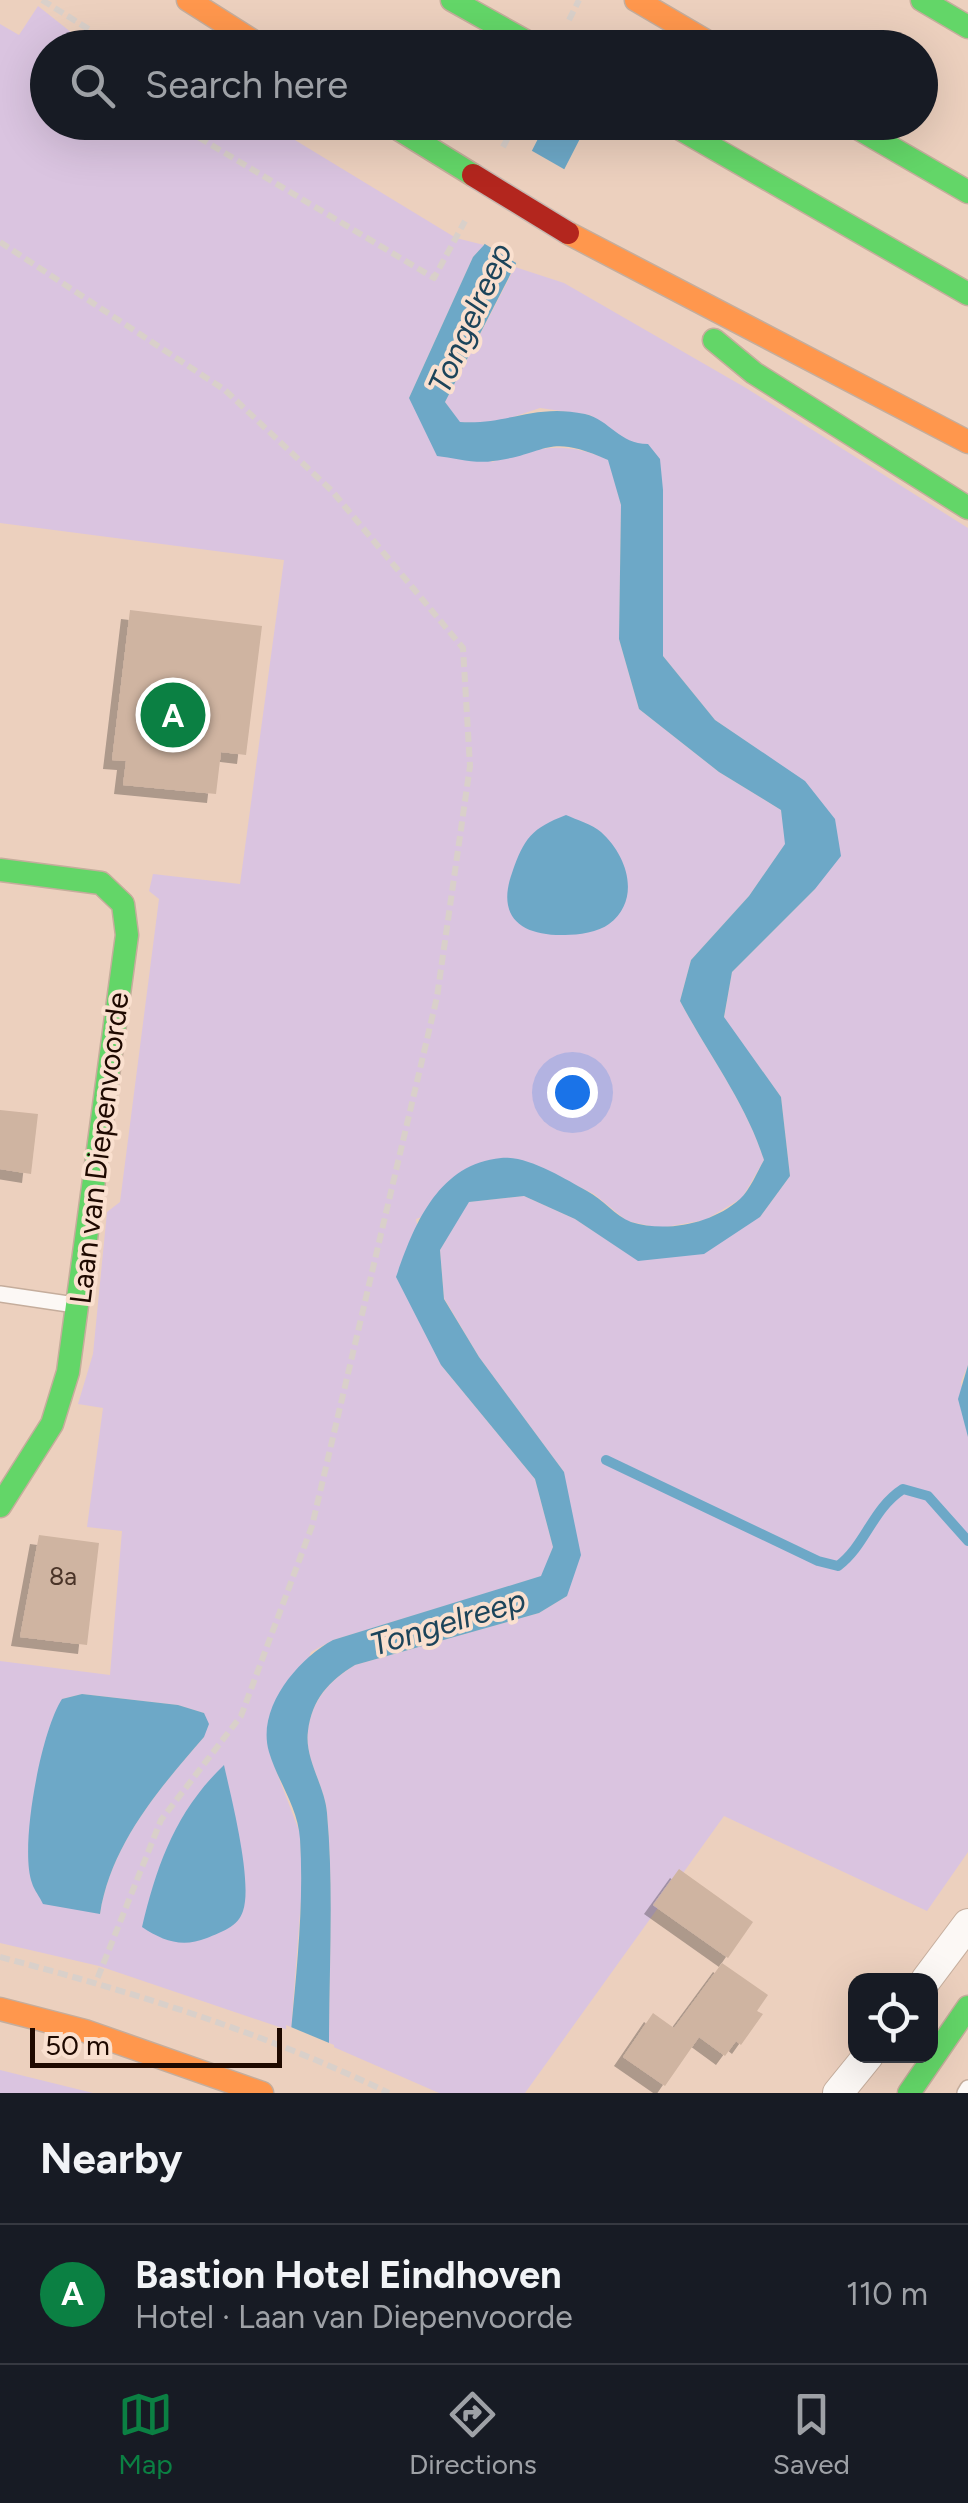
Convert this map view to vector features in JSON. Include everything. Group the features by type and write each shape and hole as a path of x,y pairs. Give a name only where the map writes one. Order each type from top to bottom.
{"main road":[{"path":"188,0 236,30"},
{"path":"452,0 506,30"},
{"path":"636,0 688,30"},
{"path":"922,0 968,28"},
{"path":"416,140 624,264 968,442"},
{"path":"699,140 968,294"},
{"path":"879,140 968,192"},
{"path":"624,264 754,373 968,508"},
{"name":"Laan van Diepenvoorde","path":"0,870 100,883 123,904 127,935 68,1372 52,1424 0,1506"},
{"path":"909,2093 968,2007"},
{"path":"0,2010 85,2031 256,2090"}],"street":[{"path":"931,1973 968,1924"},
{"path":"838,2093 862,2063"}],"lane":[{"path":"0,1294 79,1305"}],"path":[{"path":"42,0 90,30"},
{"path":"203,140 434,278 473,205"},
{"path":"499,156 507,140"},
{"path":"0,242 226,390 332,491 463,648 470,766 437,997 312,1526 241,1716 161,1820 96,1982"},
{"path":"0,1957 96,1982 236,2028 390,2093"}],"shaded area":[{"path":"38,6 68,30 30,30 30,140 295,140 456,238 484,245 473,257 409,398 492,462 550,448 578,450 609,460 621,505 619,639 639,709 719,772 781,810 786,843 749,896 691,960 680,1001 737,1099 764,1160 742,1198 705,1220 660,1228 627,1221 594,1194 549,1172 416,1219 441,1365 535,1479 553,1547 542,1576 333,1640 311,1652 270,1755 300,1833 302,1887 291,2031 99,1966 0,1943 0,1661 110,1675 122,1531 87,1527 103,1408 78,1404 93,1354 107,1212 120,1202 159,899 149,891 153,874 240,884 284,560 0,523 0,24 19,35","holes":["82,1694 178,1705 204,1713 204,1737 154,1797 126,1841 106,1888 100,1914 62,1699","224,1766 243,1870 243,1911"]},
{"path":"515,267 564,283 746,388 968,528 968,1365 961,1382 968,1437 968,1852 927,1911 724,1816 525,2093 439,2093 329,2045 329,1842 325,1803 312,1762 308,1731 318,1701 337,1678 355,1665 539,1613 567,1596 564,1472 479,1357 444,1298 440,1250 468,1202 524,1196 575,1219 638,1260 760,1217 790,1176 781,1097 724,1018 732,972 815,889 805,782 715,720 663,656 663,490 629,444 590,415 540,408 492,424 459,422 445,402"},
{"path":"0,2070 93,2093 0,2093"}],"water":[{"name":"Tongelreep","path":"537,140 579,140 445,402 460,422 551,411 585,414 629,440 648,444 660,459 663,490 663,656 715,720 805,781 835,819 841,856 815,889 732,972 724,1017 781,1097 790,1176 760,1217 704,1254 638,1261 575,1219 524,1196 469,1202 440,1250 444,1299 479,1357 564,1472 581,1555 567,1596 539,1613 355,1665 330,1684 318,1700 310,1720 308,1741 325,1803 329,1842 329,2045 291,2031 298,1959 300,1839 296,1816 269,1752 267,1735 274,1702 306,1659 333,1640 541,1576 553,1547 535,1479 441,1365 396,1277 411,1237 445,1185 479,1163 501,1158 534,1164 557,1174 631,1222 659,1227 688,1224 729,1208 750,1186 764,1160 737,1099 680,1001 691,960 749,896 785,844 781,810 719,772 639,709 619,639 621,505 608,460 559,446 486,462 437,456 409,398 473,257 484,245"},
{"path":"566,815 597,829 618,853 627,877 625,902 609,924 594,931 565,935 536,932 525,928 510,913 508,889 525,843 545,825"},
{"path":"968,1365 968,1437 958,1399"},
{"path":"82,1694 178,1705 204,1713 209,1724 204,1737 154,1797 126,1841 106,1888 100,1914 43,1904 33,1886 29,1866 30,1818 47,1736 62,1699"},
{"path":"224,1765 243,1860 245,1898 241,1917 207,1938 181,1943 165,1939 142,1927 154,1882 181,1820"}],"pier":[{"path":"602,0 656,0 641,30 587,30"},
{"path":"527,148 569,172 521,266 480,241"},
{"path":"286,2025 334,2045 337,2093 290,2093"}],"building":[{"path":"130,610 262,626 246,755 221,752 216,794 123,785 126,761 112,760"},
{"path":"0,1110 38,1114 31,1174 0,1169"},
{"path":"39,1535 99,1543 87,1645 20,1637"},
{"path":"679,1869 753,1922 728,1958 653,1905"},
{"path":"722,1963 768,1995 757,2011 763,2014 741,2045 736,2041 725,2056 699,2037 665,2086 623,2057 653,2013 674,2028"}],"waterway":[{"path":"606,1460 818,1561 838,1566 856,1548 892,1497 903,1489 928,1496 968,1541"}],"traffic: fast":[{"path":"452,0 506,30"},
{"path":"922,0 968,27"},
{"path":"416,140 473,175"},
{"path":"699,140 968,294"},
{"path":"878,140 968,192"},
{"path":"714,340 754,373 968,508"},
{"path":"0,870 101,883 123,904 127,935 68,1372 52,1424 0,1506"},
{"path":"909,2093 968,2007"}],"traffic: slow":[{"path":"188,0 236,30"},
{"path":"636,0 687,30"},
{"path":"568,233 968,442"},
{"path":"0,2009 85,2031 262,2093"}],"traffic: jam":[{"path":"473,175 568,233"}],"place":[{"name":"Bastion Hotel Eindhoven","path":"173,715"}]}
